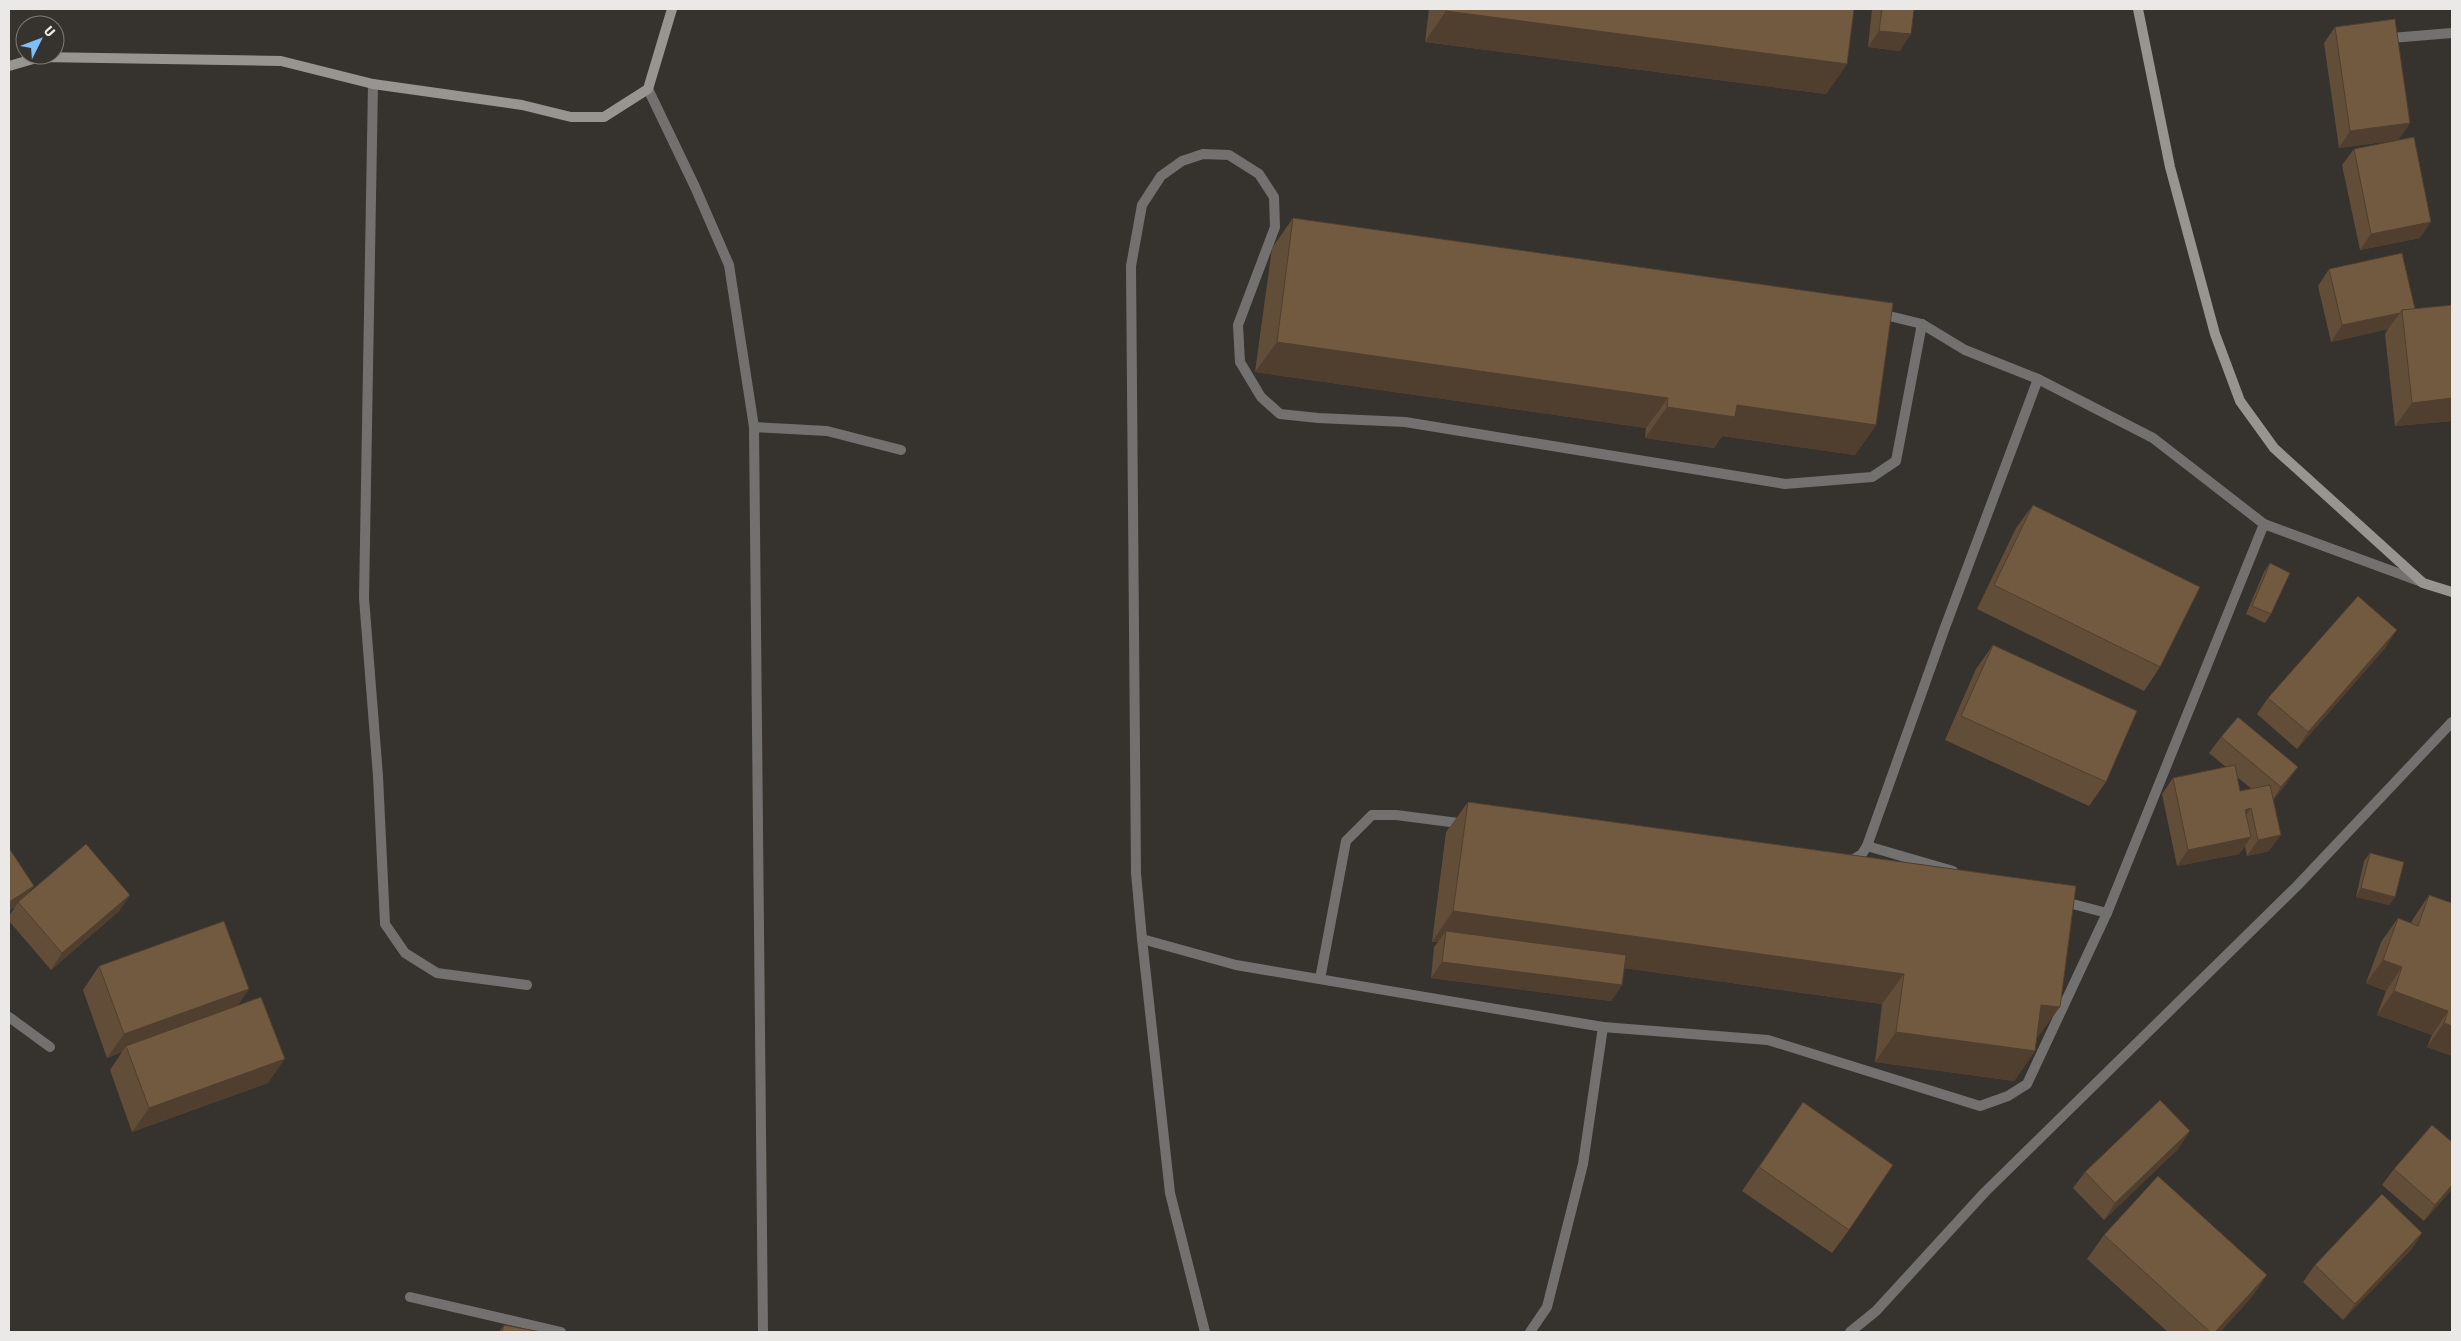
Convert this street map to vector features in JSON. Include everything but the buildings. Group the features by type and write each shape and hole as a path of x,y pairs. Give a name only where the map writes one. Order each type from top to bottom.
{"street":[{"path":"9,66 40,57 281,60 373,84 522,104 571,117 604,117 648,90 672,9"},
{"path":"2138,9 2170,167 2215,334 2240,401 2274,448 2423,583"},
{"path":"2391,38 2452,33"},
{"path":"373,84 364,598 378,776 385,924 405,953 437,973 527,985"},
{"path":"648,90 696,186 729,265 754,427 763,1332"},
{"path":"1206,1332 1170,1194 1142,938 1136,853 1131,276 1142,205 1161,176 1182,161 1203,154 1228,155 1259,174 1274,197 1280,228 1238,325 1240,362 1261,397 1280,414 1318,418 1405,422 1785,484 1872,477 1896,461 1922,324"},
{"path":"1867,310 1922,324 1965,350 2038,379 2153,438 2264,524 2452,592"},
{"path":"1835,864 1849,862 1862,854 1867,846 1944,630 2038,379"},
{"path":"754,427 827,431 901,450"},
{"path":"1142,938 1236,965 1603,1027 1768,1040 1980,1106 2008,1096 2027,1084 2107,913 2264,524"},
{"path":"1850,1332 1876,1311 1985,1192 2297,886 2452,722"},
{"path":"1320,979 1346,841 1372,815 1396,814 1474,825"},
{"path":"1867,846 1959,873"},
{"path":"2052,899 2107,913"},
{"path":"9,1017 50,1046"},
{"path":"1530,1332 1547,1307 1580,1174 1603,1027"},
{"path":"410,1297 561,1332"}]}
